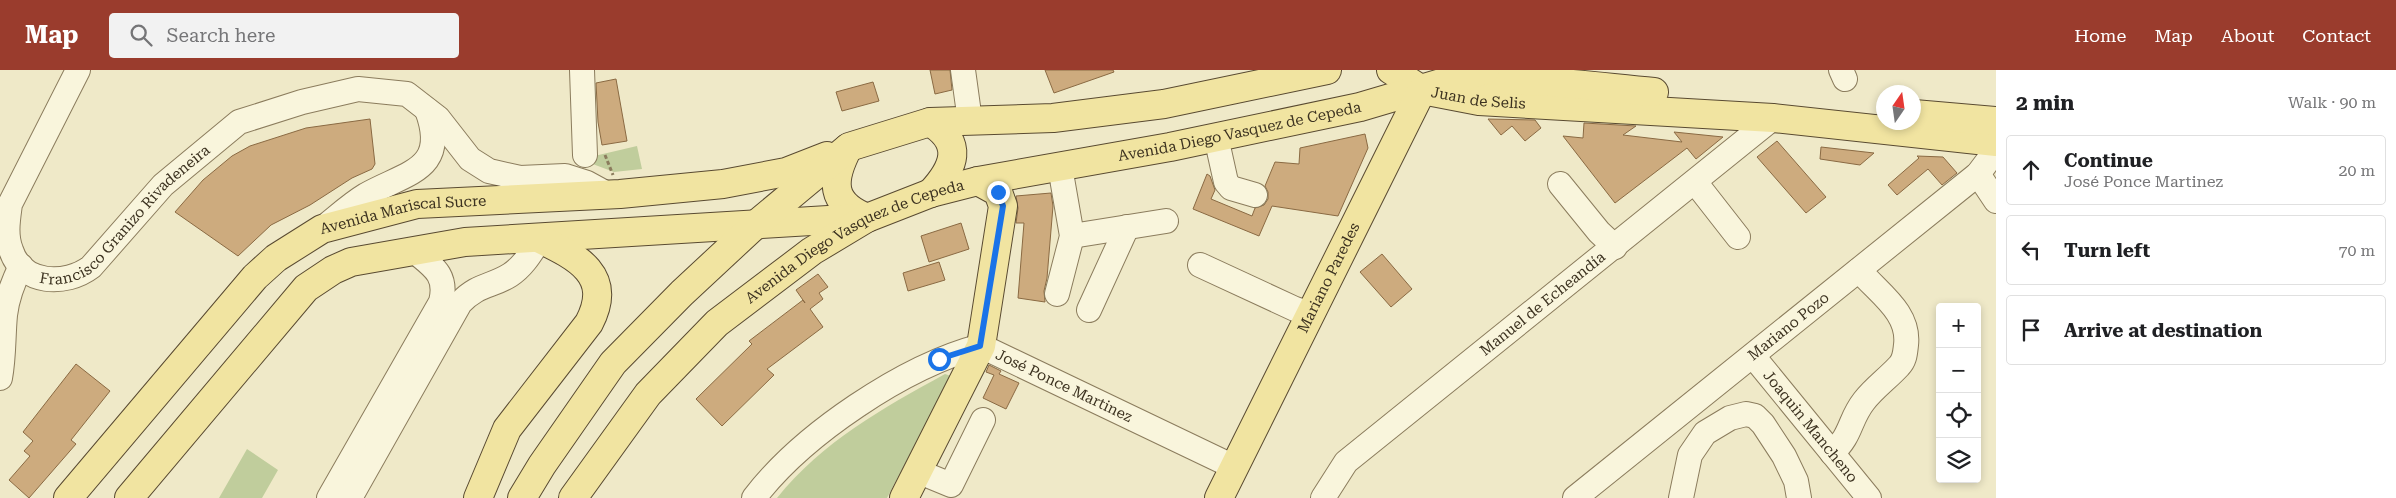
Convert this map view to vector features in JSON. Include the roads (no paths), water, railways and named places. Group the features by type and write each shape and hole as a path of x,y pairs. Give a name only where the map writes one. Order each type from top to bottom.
{"main road":[{"path":"522,498 542,465 613,363 682,293 754,226 849,147 930,122 1053,118 1155,105 1256,77 1327,70"},
{"path":"1391,70 1422,90"},
{"name":"Avenida Diego Vasquez de Cepeda","path":"573,498 648,394 717,323 812,251 867,218 931,192 978,181 1216,137 1360,107 1485,70"},
{"name":"Juan de Selis","path":"1422,90 1482,81 1553,77 1656,101 1773,118 1996,142"},
{"name":"Juan de Selis","path":"1422,90 1479,101 1656,101 1876,111"},
{"name":"Mariano Paredes","path":"1219,498 1422,90"},
{"path":"1921,115 1996,121"},
{"path":"930,122 947,136 953,154 951,166 944,179 931,192"},
{"path":"849,147 841,162 836,189 844,204 853,212 867,218"},
{"name":"Avenida Mariscal Sucre","path":"68,498 255,278 276,258 322,229 418,204 609,195 723,184 786,172 849,147"},
{"path":"904,498 980,346 1003,206 998,192 978,181"},
{"path":"129,498 306,288 333,270 352,262 465,242 867,218"},
{"path":"478,498 508,428 589,323 595,309 596,286 590,270 568,253 540,238"}],"street":[{"name":"Francisco Granizo Rivadeneira","path":"78,70 10,204 7,227 10,250 21,266 44,279 62,280 80,276 91,267 163,185 239,122 302,102 358,89 407,94 447,126 470,159 489,171 520,178 565,176 587,183 609,195"},
{"path":"582,70 585,155"},
{"path":"962,70 970,121"},
{"path":"322,229 364,196 410,175 426,162 434,146 428,110"},
{"name":"Manuel de Echeandía","path":"1323,498 1346,462 1773,118"},
{"path":"1216,137 1226,182 1231,188 1254,195"},
{"name":"Mariano Pozo","path":"1575,498 1978,174 1996,150"},
{"path":"1057,294 1072,236 1060,167"},
{"path":"1978,174 1996,201"},
{"path":"1695,182 1738,237"},
{"path":"1560,184 1598,232 1615,246"},
{"path":"1072,236 1166,221"},
{"path":"1089,310 1127,227"},
{"path":"347,494 380,425 423,350 460,303 480,287 510,275 522,265 540,238"},
{"path":"412,250 437,271 444,286 441,302 423,350"},
{"path":"1200,265 1295,310 1311,314"},
{"path":"0,378 4,356 5,314 11,286 21,266"},
{"path":"1832,453 1844,442 1859,407 1876,386 1900,365 1905,356 1907,334 1896,308 1859,270"},
{"name":"José Ponce Martinez","path":"754,498 784,465 858,406 939,359 980,346 1234,467"},
{"name":"Joaquin Mancheno","path":"1753,356 1868,498"},
{"path":"1681,498 1690,455 1704,433 1730,418 1746,414 1755,416 1763,424 1784,456 1796,481 1799,498"},
{"path":"918,471 951,485 983,420"}]}
